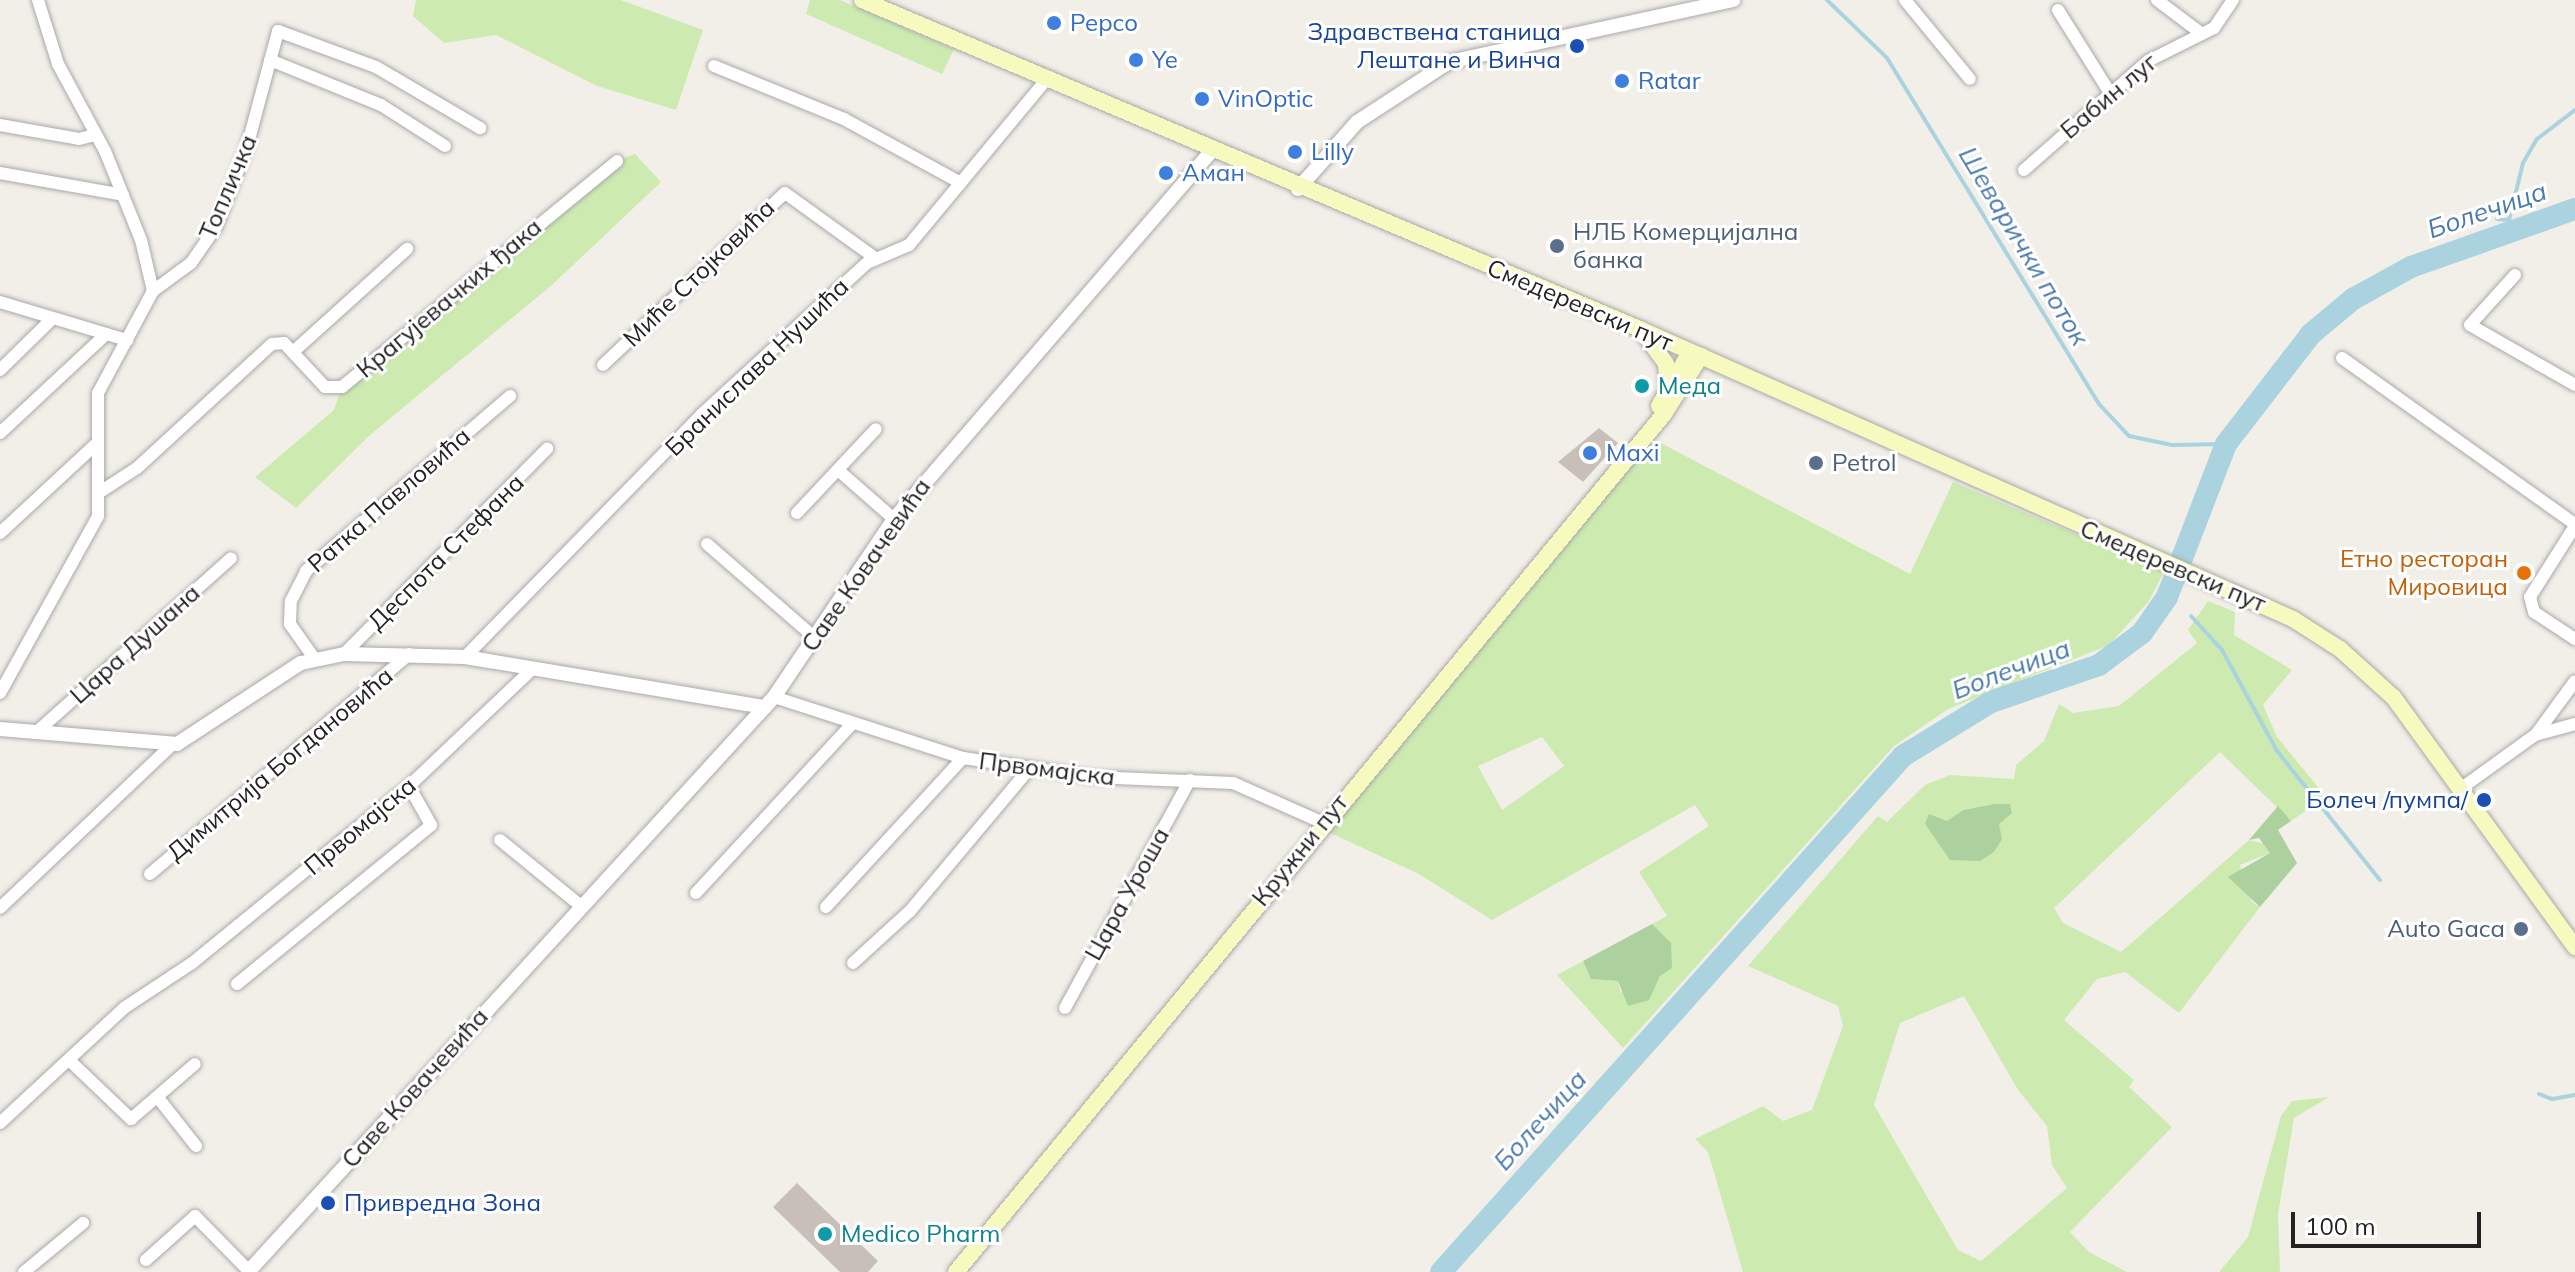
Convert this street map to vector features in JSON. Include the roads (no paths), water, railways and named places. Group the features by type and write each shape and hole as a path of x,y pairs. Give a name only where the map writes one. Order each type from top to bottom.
{"main road":[{"name":"Смедеревски пут","path":"862,0 1298,189 1642,330 2278,611 2340,649 2394,698 2463,787 2575,947"},
{"path":"1642,330 1666,364 1676,389 1705,373 1732,370"},
{"name":"Кружни пут","path":"956,1272 1321,822 1647,429 1696,354"}],"street":[{"path":"0,693 85,544 101,507 96,444 98,393 153,291 123,195 58,64 38,0"},
{"path":"1298,189 1357,122 1449,62 1733,0"},
{"path":"1905,0 1970,79"},
{"path":"2157,0 2202,34"},
{"name":"Бабин луг","path":"2024,170 2160,51 2202,34 2226,17 2233,0"},
{"path":"2058,10 2110,93"},
{"name":"Топличка","path":"153,291 191,263 216,227 270,60 275,34 287,29 376,67 480,128"},
{"path":"270,60 381,105 445,146"},
{"path":"714,66 857,125 961,183"},
{"name":"Бранислава Нушића","path":"465,657 685,431 875,258 909,245 1046,80"},
{"path":"0,125 79,139 95,135"},
{"name":"Саве Ковачевића","path":"146,1260 195,1216 248,1271 769,702 894,519 1212,150"},
{"name":"Крагујевачких ђака","path":"293,352 325,387 342,387 617,161"},
{"path":"0,173 123,195"},
{"name":"Миће Стојковића","path":"603,365 785,193 875,258"},
{"path":"100,492 137,468 272,344 284,343 293,352 407,249"},
{"path":"2515,275 2470,325 2575,385"},
{"path":"0,302 127,340"},
{"path":"0,370 53,318"},
{"path":"0,433 106,334"},
{"path":"2342,358 2575,525 2530,597 2534,612 2575,639"},
{"name":"Ратка Павловића","path":"314,658 290,624 291,601 306,571 510,396"},
{"path":"797,513 876,429"},
{"path":"0,533 96,444"},
{"name":"Деспота Стефана","path":"344,654 547,449"},
{"path":"838,470 894,519"},
{"path":"707,544 815,638"},
{"name":"Цара Душана","path":"40,729 231,558"},
{"path":"0,908 172,745 314,658 344,654 465,657 530,671"},
{"name":"Димитрија Богдановића","path":"150,874 409,654"},
{"name":"Првомајска","path":"0,1123 124,1008 192,963 409,786 530,671 769,702 963,758 1029,769 1190,780 1254,789 1321,822"},
{"path":"2463,787 2535,735 2575,681"},
{"path":"696,893 852,724"},
{"path":"2535,735 2575,724"},
{"path":"0,729 40,729 172,745"},
{"path":"826,907 963,758"},
{"path":"853,963 910,911 1029,769"},
{"name":"Цара Уроша","path":"1065,1008 1190,780"},
{"path":"237,984 431,825 409,786"},
{"path":"500,840 581,906"},
{"path":"69,1060 124,1116 138,1118 195,1064"},
{"path":"159,1099 196,1146"},
{"path":"24,1272 83,1223"}],"waterway":[{"name":"Шеварички поток","path":"1827,0 1887,58 2099,404 2129,436 2172,445 2226,444"},
{"name":"Болечица","path":"2497,219 2509,220 2523,163 2537,139 2575,110"},
{"name":"Болечица","path":"1441,1272 1903,756 1991,702 2099,665 2142,633 2167,597 2226,444 2311,334 2353,299 2411,267 2575,209"},
{"path":"2167,597 2175,602"},
{"path":"2191,616 2222,650 2277,751 2380,880"},
{"path":"2539,1094 2552,1099 2575,1095"}],"place":[{"name":"Pepco","path":"1054,23"},
{"name":"Здравствена станица Лештане и Винча","path":"1577,46"},
{"name":"Ye","path":"1136,60"},
{"name":"Ratar","path":"1622,81"},
{"name":"VinOptic","path":"1202,99"},
{"name":"Lilly","path":"1295,152"},
{"name":"Аман","path":"1166,173"},
{"name":"НЛБ Комерцијална банка","path":"1557,246"},
{"name":"Меда","path":"1642,386"},
{"name":"Maxi","path":"1590,453"},
{"name":"Petrol","path":"1816,463"},
{"name":"Етно ресторан Мировица","path":"2524,573"},
{"name":"Болеч /пумпа/","path":"2484,800"},
{"name":"Auto Gaca","path":"2521,929"},
{"name":"Привредна Зона","path":"328,1203"},
{"name":"Medico Pharm","path":"825,1234"}]}
